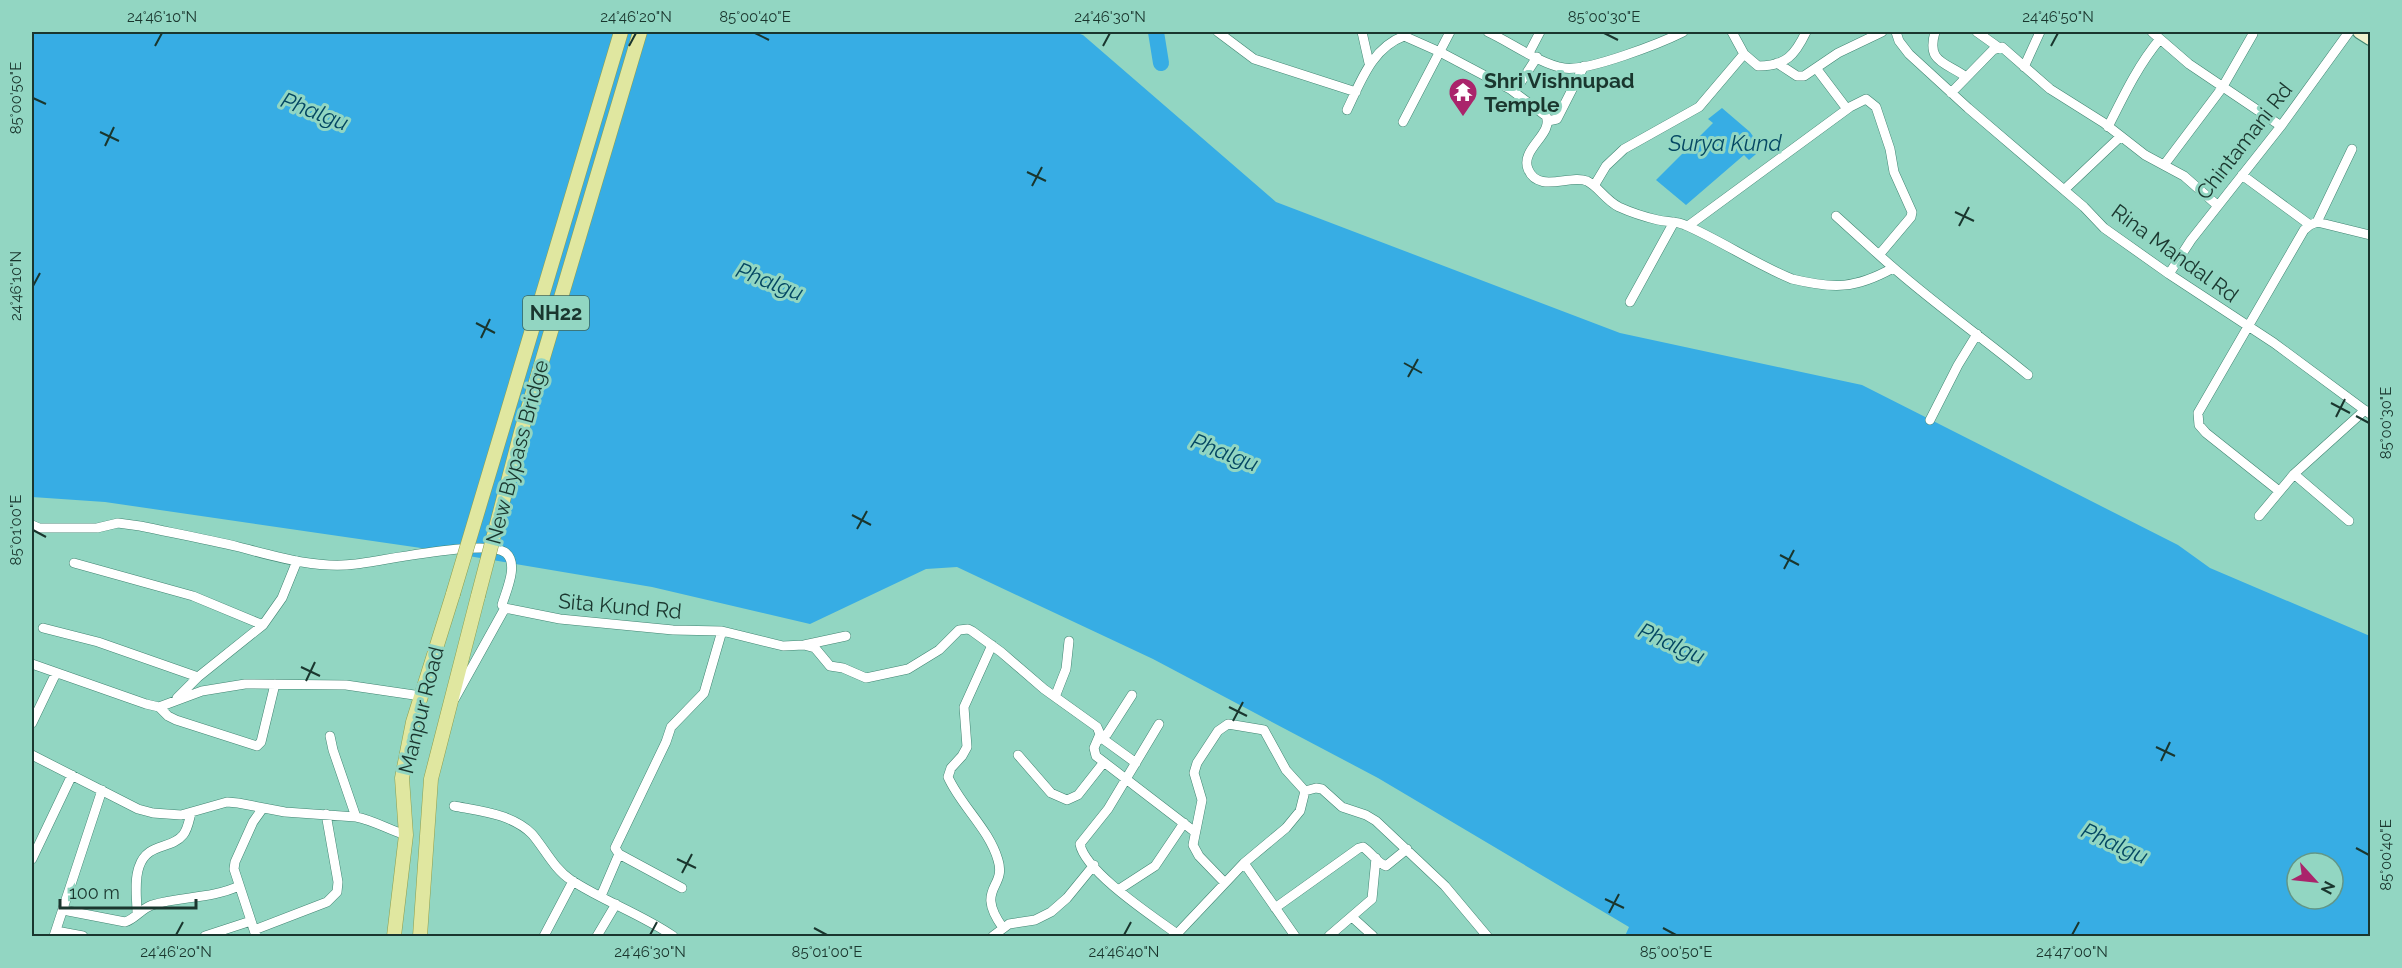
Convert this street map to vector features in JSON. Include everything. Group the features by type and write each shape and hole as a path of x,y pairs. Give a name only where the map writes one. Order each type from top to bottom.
{"main road":[{"name":"New Bypass Bridge","path":"453,594 621,32"},
{"name":"New Bypass Bridge","path":"478,596 524,421 640,32"},
{"name":"Manpur Road","path":"394,936 406,835 402,804 402,778 411,730 453,594"},
{"name":"Manpur Road","path":"420,936 431,779 478,596"}],"street":[{"path":"1218,32 1254,59 1356,92"},
{"path":"1362,32 1369,63"},
{"path":"1403,122 1450,32"},
{"path":"1488,32 1564,68 1584,66 1646,48 1683,32"},
{"path":"1510,89 1519,85 1533,55 1540,32"},
{"path":"1732,32 1744,54 1758,66 1777,63 1794,54 1806,32"},
{"path":"1777,63 1800,77 1838,53 1882,32"},
{"name":"Rina Mandal Rd","path":"1896,32 1899,41 1909,54 2104,228 2274,343 2368,412"},
{"path":"1935,32 1933,52 1938,59 1966,77"},
{"path":"1977,32 1998,47 2005,49 2050,89 2108,127 2145,155 2190,181 2217,205"},
{"path":"2024,67 2040,32"},
{"path":"2152,32 2189,64 2281,126"},
{"name":"Chintamani Rd","path":"2169,274 2217,205 2281,126 2349,32"},
{"path":"2359,32 2370,39"},
{"path":"1347,110 1369,63 1406,34 1510,89 1546,116 1547,126 1529,155 1527,168 1530,174 1545,182 1556,184 1579,179 1594,186 1608,201 1622,208 1657,220 1688,226 1783,276 1808,283 1854,285 1873,279 1893,268"},
{"path":"2164,165 2222,88 2253,34"},
{"path":"2108,127 2144,60 2160,39"},
{"path":"1952,93 1998,47"},
{"path":"1594,186 1606,166 1624,149 1699,107 1744,54"},
{"path":"1548,121 1557,119 1584,66"},
{"path":"1816,68 1847,109"},
{"path":"1688,226 1847,109 1866,99 1876,107 1890,149 1894,172 1911,207 1911,217 1879,255"},
{"path":"2064,190 2120,137"},
{"path":"2279,491 2206,433 2199,425 2198,413 2304,230 2314,224 2352,149"},
{"path":"2242,175 2314,224 2370,235"},
{"path":"1836,216 1934,303 1977,333 2028,375"},
{"path":"1630,302 1674,222"},
{"path":"1930,420 1977,333"},
{"path":"2259,516 2295,474 2368,412"},
{"path":"2295,474 2349,521"},
{"path":"32,525 39,528 97,528 118,523 297,561 353,565 427,553 494,548 505,552 512,568 502,604 505,608 449,708"},
{"path":"170,704 198,677 263,625 282,598 297,561"},
{"path":"75,563 193,596 263,625"},
{"name":"Sita Kund Rd","path":"505,608 560,619 673,630 722,631 783,646 804,645 846,636"},
{"path":"43,628 98,642 198,677"},
{"path":"804,645 815,648 830,666 843,668 866,678 917,665 939,650 959,630 963,628 972,631 1099,730 1101,739 1136,763"},
{"path":"682,888 616,852 616,844 666,742 671,727 704,693 722,631"},
{"path":"1055,697 1066,669 1069,641"},
{"path":"992,645 964,707 967,747 963,756 951,768 948,777 991,843 999,860 1000,873 990,894 990,903 995,917 1003,928"},
{"path":"32,664 159,707 210,689 245,684 346,685 421,696"},
{"path":"32,723 56,673"},
{"path":"159,707 176,720 257,746 261,742 275,684"},
{"path":"1132,695 1101,739 1094,753 1194,832"},
{"path":"1159,724 1108,809 1080,844 1082,852 1118,890 1176,935 1244,863 1286,828 1300,811 1305,791"},
{"path":"1225,883 1195,850 1194,832 1202,800 1195,778 1195,768 1218,731 1224,725 1239,725 1264,730 1286,770 1305,791"},
{"path":"330,736 356,817"},
{"path":"32,755 153,813 191,813 226,802 238,802 285,812 356,817 406,835"},
{"path":"1018,755 1051,793 1067,800 1078,795 1104,762"},
{"path":"32,860 72,775"},
{"path":"1305,791 1316,788 1324,791 1345,808 1370,817 1445,886 1487,936"},
{"path":"83,936 55,934 102,790"},
{"path":"454,806 494,814 523,827 565,876 673,936"},
{"path":"254,929 239,886 235,862 253,822 263,808"},
{"path":"137,914 137,874 141,861 159,846 181,838 185,833 191,813"},
{"path":"205,936 254,929 327,902 337,892 338,882 326,814"},
{"path":"1118,890 1155,866 1184,824"},
{"path":"1275,908 1359,848 1363,848 1379,863 1386,866 1407,849"},
{"path":"601,896 619,854"},
{"path":"1329,936 1372,899 1376,858"},
{"path":"1244,863 1295,936"},
{"path":"993,936 1012,923 1035,920 1051,912 1067,898 1094,865"},
{"path":"544,936 573,881"},
{"path":"63,910 125,922 151,906 179,899 220,894 239,886"},
{"path":"597,936 616,904"},
{"path":"1352,917 1373,936"},
{"path":"652,936 658,927"}],"water":[{"name":"Phalgu","path":"32,32 1074,32 1083,35 1276,202 1620,333 1862,385 2178,545 2210,568 2370,636 2370,936 1625,936 1629,927 1378,778 1153,659 957,567 926,569 810,624 652,587 421,548 105,502 32,497"},
{"name":"Surya Kund","path":"1722,108 1750,132 1762,149 1749,160 1744,155 1686,205 1656,180 1713,123 1708,119"}],"waterway":[{"path":"1156,32 1161,63"}],"place":[{"name":"Shri Vishnupad Temple","path":"1463,118"}]}
